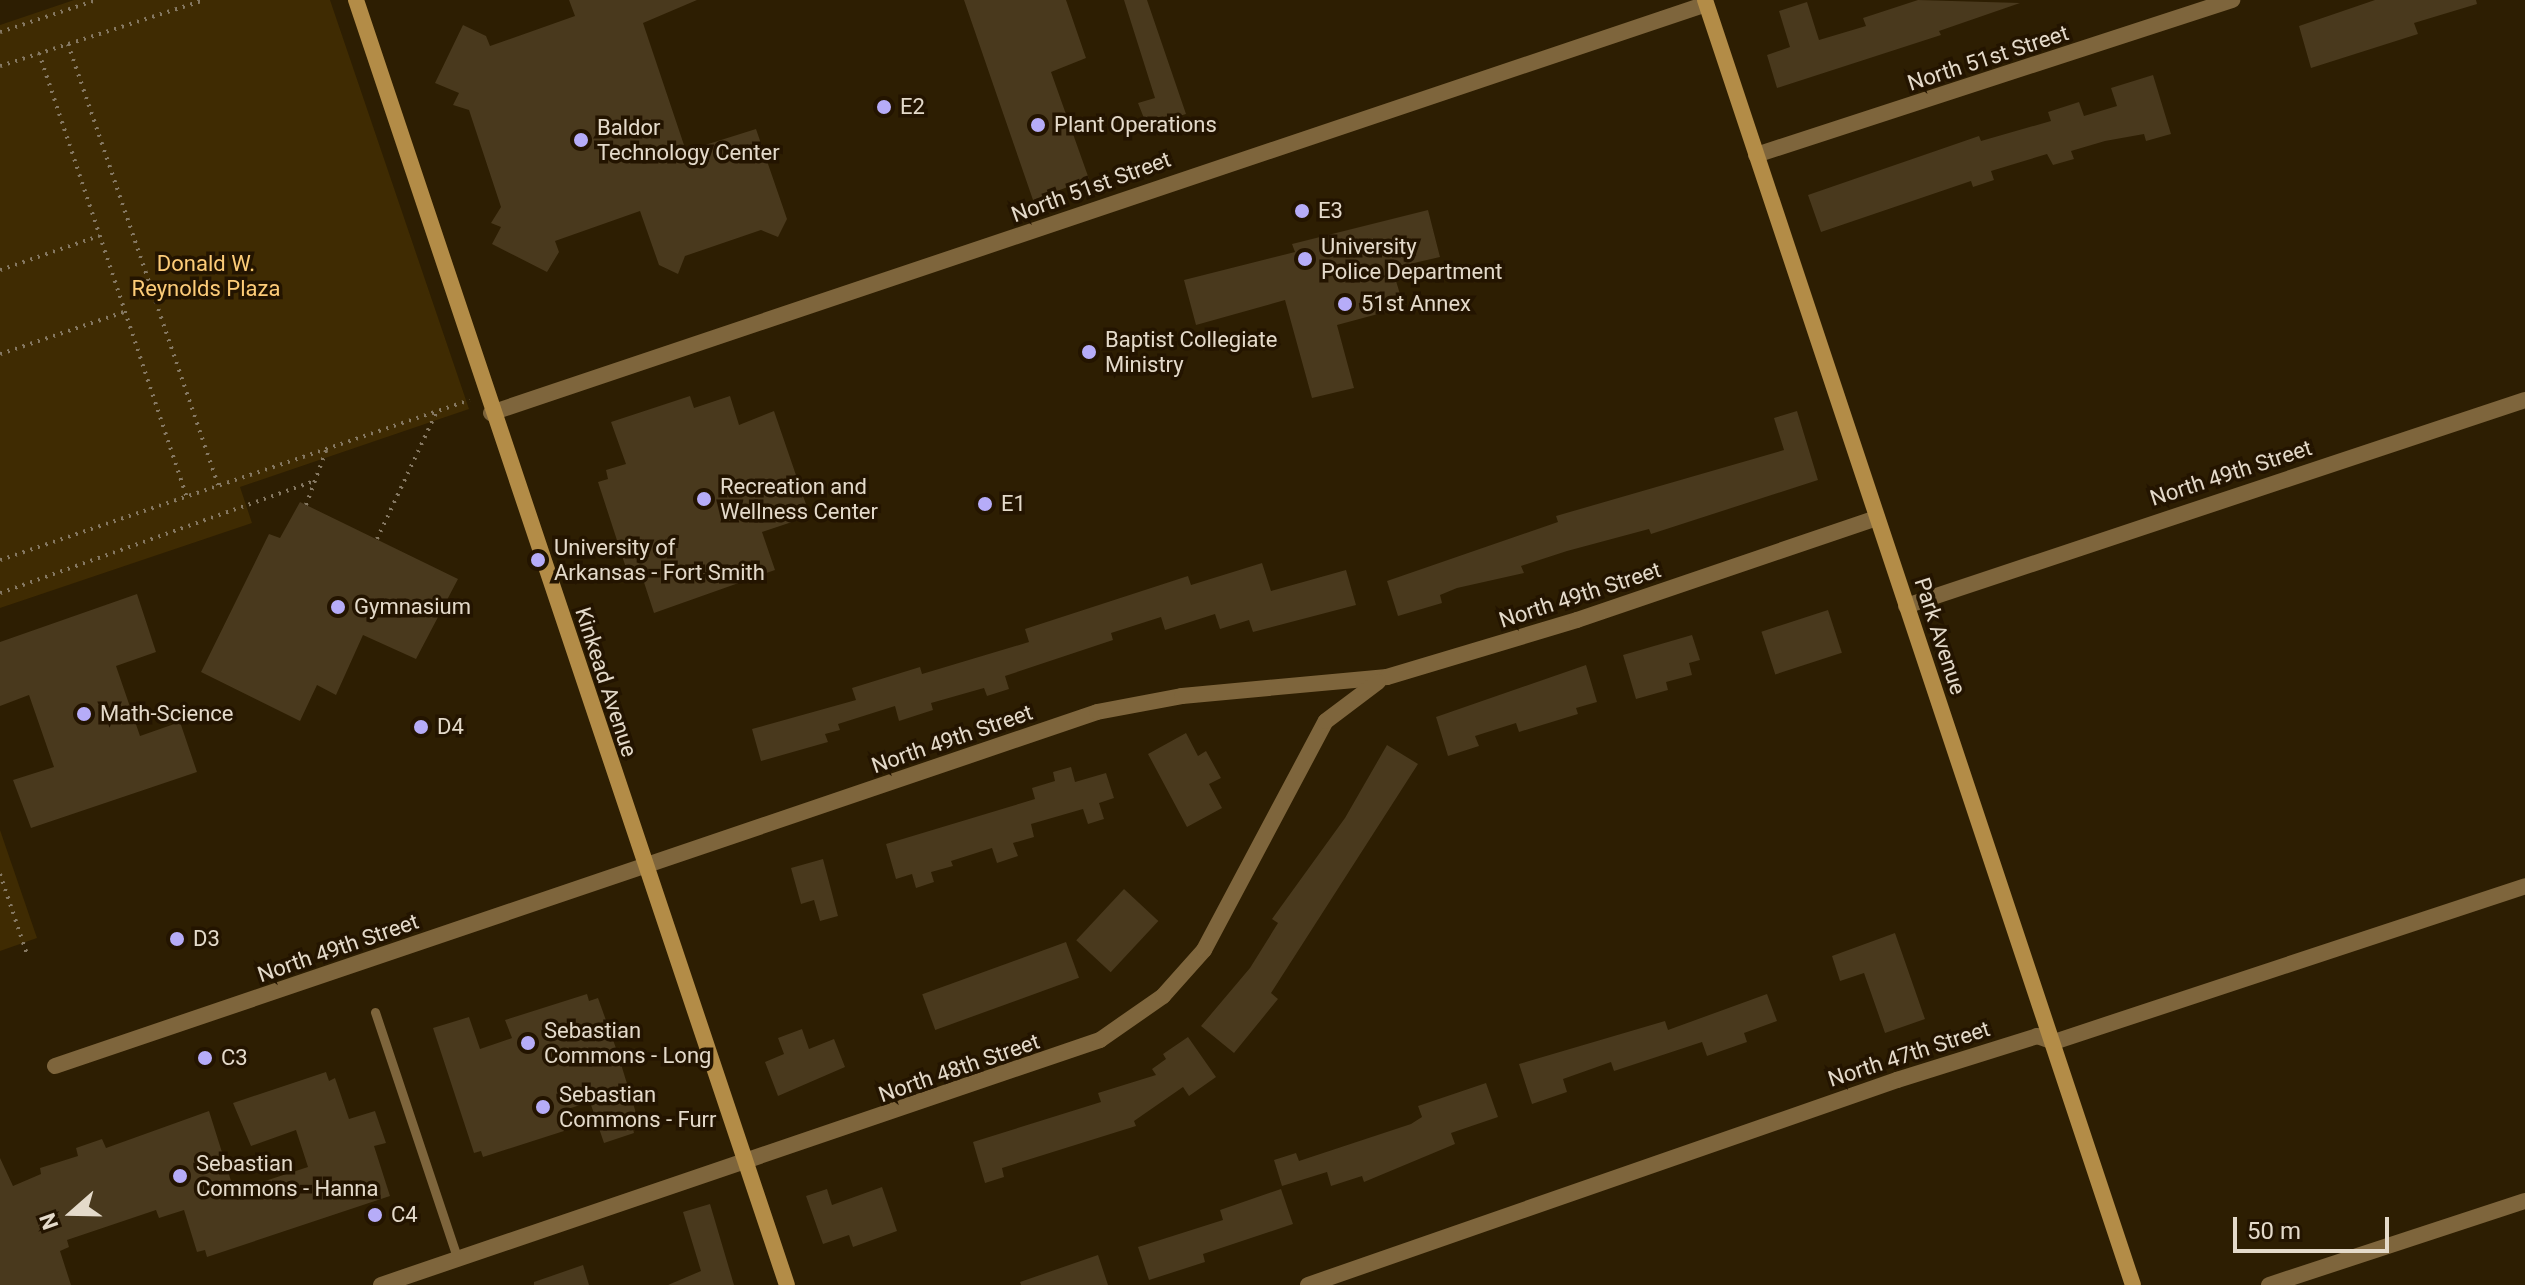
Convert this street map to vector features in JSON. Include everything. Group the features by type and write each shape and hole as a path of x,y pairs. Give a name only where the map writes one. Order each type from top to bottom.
{"street":[{"name":"Kinkead Avenue","path":"356,0 491,413 787,1285"},
{"name":"North 51st Street","path":"1756,155 2232,0"},
{"name":"North 51st Street","path":"491,413 1706,2"},
{"name":"Park Avenue","path":"1706,2 2133,1285"},
{"name":"North 49th Street","path":"1906,606 2525,400"},
{"name":"North 49th Street","path":"55,1066 1111,708 1182,696 1387,677 1492,648 1877,518"},
{"name":"North 48th Street","path":"381,1285 1062,1056 1135,1018 1179,980 1213,936 1326,721 1387,677"},
{"name":"North 47th Street","path":"1308,1285 1897,1080 2037,1036 2050,1038 2054,1042 2525,886"},
{"path":"2269,1285 2525,1201"}],"lane":[{"path":"375,1012 458,1260"}],"path":[{"path":"0,32 97,0"},
{"path":"0,66 204,0"},
{"path":"68,44 218,485"},
{"path":"39,53 186,496"},
{"path":"0,270 99,236"},
{"path":"0,354 124,312"},
{"path":"0,560 469,400"},
{"path":"377,539 437,411"},
{"path":"306,505 327,448"},
{"path":"0,593 315,481"},
{"path":"0,874 27,954"}],"green space":[{"name":"Donald W. Reynolds Plaza","path":"74,0 330,0 469,409 240,487 252,523 0,608 0,25"},
{"path":"0,830 37,938 0,951"}],"building":[{"name":"Baldor Technology Center","path":"569,0 697,0 643,23 686,151 756,129 787,219 778,237 761,230 685,256 678,274 659,265 640,211 555,241 559,252 547,272 492,244 501,227 491,223 501,207 469,110 453,105 459,93 435,83 463,25 486,36 490,46 575,16"},
{"name":"Plant Operations","path":"964,0 1066,0 1086,58 1051,72 1089,179 1033,200"},
{"name":"Plant Operations","path":"1124,0 1147,0 1186,114 1147,126 1138,103 1155,98"},
{"path":"1918,0 2020,3 1939,31 1941,35 1777,88 1767,55 1790,47 1779,11 1807,2 1819,40 1866,26 1863,18"},
{"path":"2375,0 2476,0 2477,4 2414,23 2418,34 2311,68 2299,26"},
{"path":"2153,75 2171,134 2146,141 2144,134 2105,141 2071,151 2074,159 2053,165 2047,154 1991,171 1994,180 1973,187 1971,181 1821,232 1808,195 1979,136 1981,141 2051,121 2048,112 2079,102 2084,116 2117,106 2111,88"},
{"name":"51st Annex","path":"1428,210 1440,257 1392,268 1404,307 1337,325 1354,388 1312,398 1285,300 1196,325 1184,280 1295,252 1292,244"},
{"name":"Recreation and Wellness Center","path":"690,396 694,408 730,396 739,425 774,411 810,516 762,532 775,570 654,613 639,567 627,571 598,482 608,479 606,470 626,464 611,422"},
{"path":"1797,411 1818,480 1651,534 1649,529 1567,551 1521,566 1524,573 1457,588 1440,595 1442,603 1398,616 1387,581 1558,522 1556,516 1784,450 1774,418"},
{"name":"Gymnasium","path":"300,502 458,579 416,659 363,635 336,695 317,685 300,721 201,672 269,534 280,538"},
{"path":"1262,563 1271,591 1346,570 1356,605 1253,632 1249,620 1220,629 1215,614 1165,630 1161,617 1111,633 1113,640 1005,676 1009,689 987,696 984,688 931,703 933,710 899,721 895,706 838,724 840,730 825,734 828,742 761,761 752,729 856,700 852,688 920,667 922,674 1029,642 1025,629 1188,576 1191,585"},
{"name":"Math-Science","path":"137,594 156,652 116,666 140,736 180,722 197,772 31,828 13,780 54,767 29,695 0,706 0,642"},
{"path":"1828,610 1842,653 1775,674 1761,632"},
{"path":"1692,635 1700,660 1689,663 1692,675 1666,682 1668,690 1636,699 1623,655"},
{"path":"1586,665 1597,702 1576,708 1578,714 1519,732 1516,723 1475,736 1479,746 1448,756 1436,717"},
{"path":"1186,733 1198,756 1206,751 1221,778 1209,784 1222,808 1187,827 1148,754"},
{"path":"1387,745 1418,764 1271,993 1278,999 1234,1053 1201,1026 1250,968 1278,923 1272,919 1345,818"},
{"path":"1071,767 1075,782 1106,773 1114,798 1099,803 1104,819 1088,824 1083,809 1031,824 1034,837 1013,843 1018,856 997,863 992,848 951,861 953,866 931,872 934,882 916,888 912,874 896,879 886,844 1035,799 1032,788 1055,781 1053,772"},
{"path":"823,859 838,916 820,921 814,900 801,904 791,868"},
{"path":"1124,889 1158,921 1111,972 1076,940"},
{"path":"1895,933 1925,1019 1885,1033 1864,973 1840,981 1832,956"},
{"path":"1066,942 1079,978 935,1030 922,994"},
{"path":"587,994 589,1001 598,998 617,1051 639,1123 632,1125 634,1133 604,1143 590,1102 558,1112 564,1131 483,1157 481,1151 474,1153 433,1028 469,1017 480,1049 512,1038 505,1020"},
{"path":"1767,994 1777,1021 1744,1033 1747,1042 1707,1056 1702,1042 1614,1071 1611,1062 1563,1079 1567,1092 1532,1104 1519,1064 1665,1021 1668,1030"},
{"path":"802,1029 809,1049 834,1039 845,1067 778,1096 765,1062 784,1054 778,1038"},
{"path":"1188,1037 1216,1077 1189,1096 1183,1087 1134,1121 1136,1126 1002,1168 1004,1177 985,1183 973,1142 1101,1102 1098,1093 1156,1075 1152,1069 1166,1059 1163,1054"},
{"path":"326,1072 329,1081 335,1078 349,1119 375,1111 386,1143 374,1146 390,1196 207,1257 205,1250 197,1252 184,1210 159,1218 156,1210 67,1240 69,1247 60,1251 71,1285 0,1285 0,1158 13,1186 41,1174 40,1168 78,1156 76,1148 102,1139 106,1148 209,1111 237,1200 268,1189 265,1181 308,1167 296,1130 251,1146 233,1103"},
{"path":"1486,1083 1498,1117 1451,1133 1455,1144 1364,1182 1362,1176 1331,1186 1327,1172 1282,1186 1274,1160 1296,1153 1299,1161 1411,1124 1422,1117 1418,1106"},
{"path":"882,1187 897,1231 853,1247 849,1235 823,1244 806,1196 827,1189 832,1205"},
{"path":"1281,1189 1293,1224 1203,1254 1205,1262 1149,1280 1138,1247 1223,1220 1220,1210"},
{"path":"710,1204 734,1285 668,1285 701,1271 683,1212"},
{"path":"1098,1255 1108,1285 1021,1285 1020,1282"},
{"path":"583,1265 589,1285 534,1285 534,1282"}],"place":[{"name":"E2","path":"884,107"},
{"name":"Plant Operations","path":"1038,125"},
{"name":"Baldor Technology Center","path":"581,140"},
{"name":"E3","path":"1302,211"},
{"name":"University Police Department","path":"1305,259"},
{"name":"51st Annex","path":"1345,304"},
{"name":"Baptist Collegiate Ministry","path":"1089,352"},
{"name":"Recreation and Wellness Center","path":"704,499"},
{"name":"E1","path":"985,504"},
{"name":"University of Arkansas - Fort Smith","path":"538,560"},
{"name":"Gymnasium","path":"338,607"},
{"name":"Math-Science","path":"84,714"},
{"name":"D4","path":"421,727"},
{"name":"D3","path":"177,939"},
{"name":"Sebastian Commons - Long","path":"528,1043"},
{"name":"C3","path":"205,1058"},
{"name":"Sebastian Commons - Furr","path":"543,1107"},
{"name":"Sebastian Commons - Hanna","path":"180,1176"},
{"name":"C4","path":"375,1215"}]}
